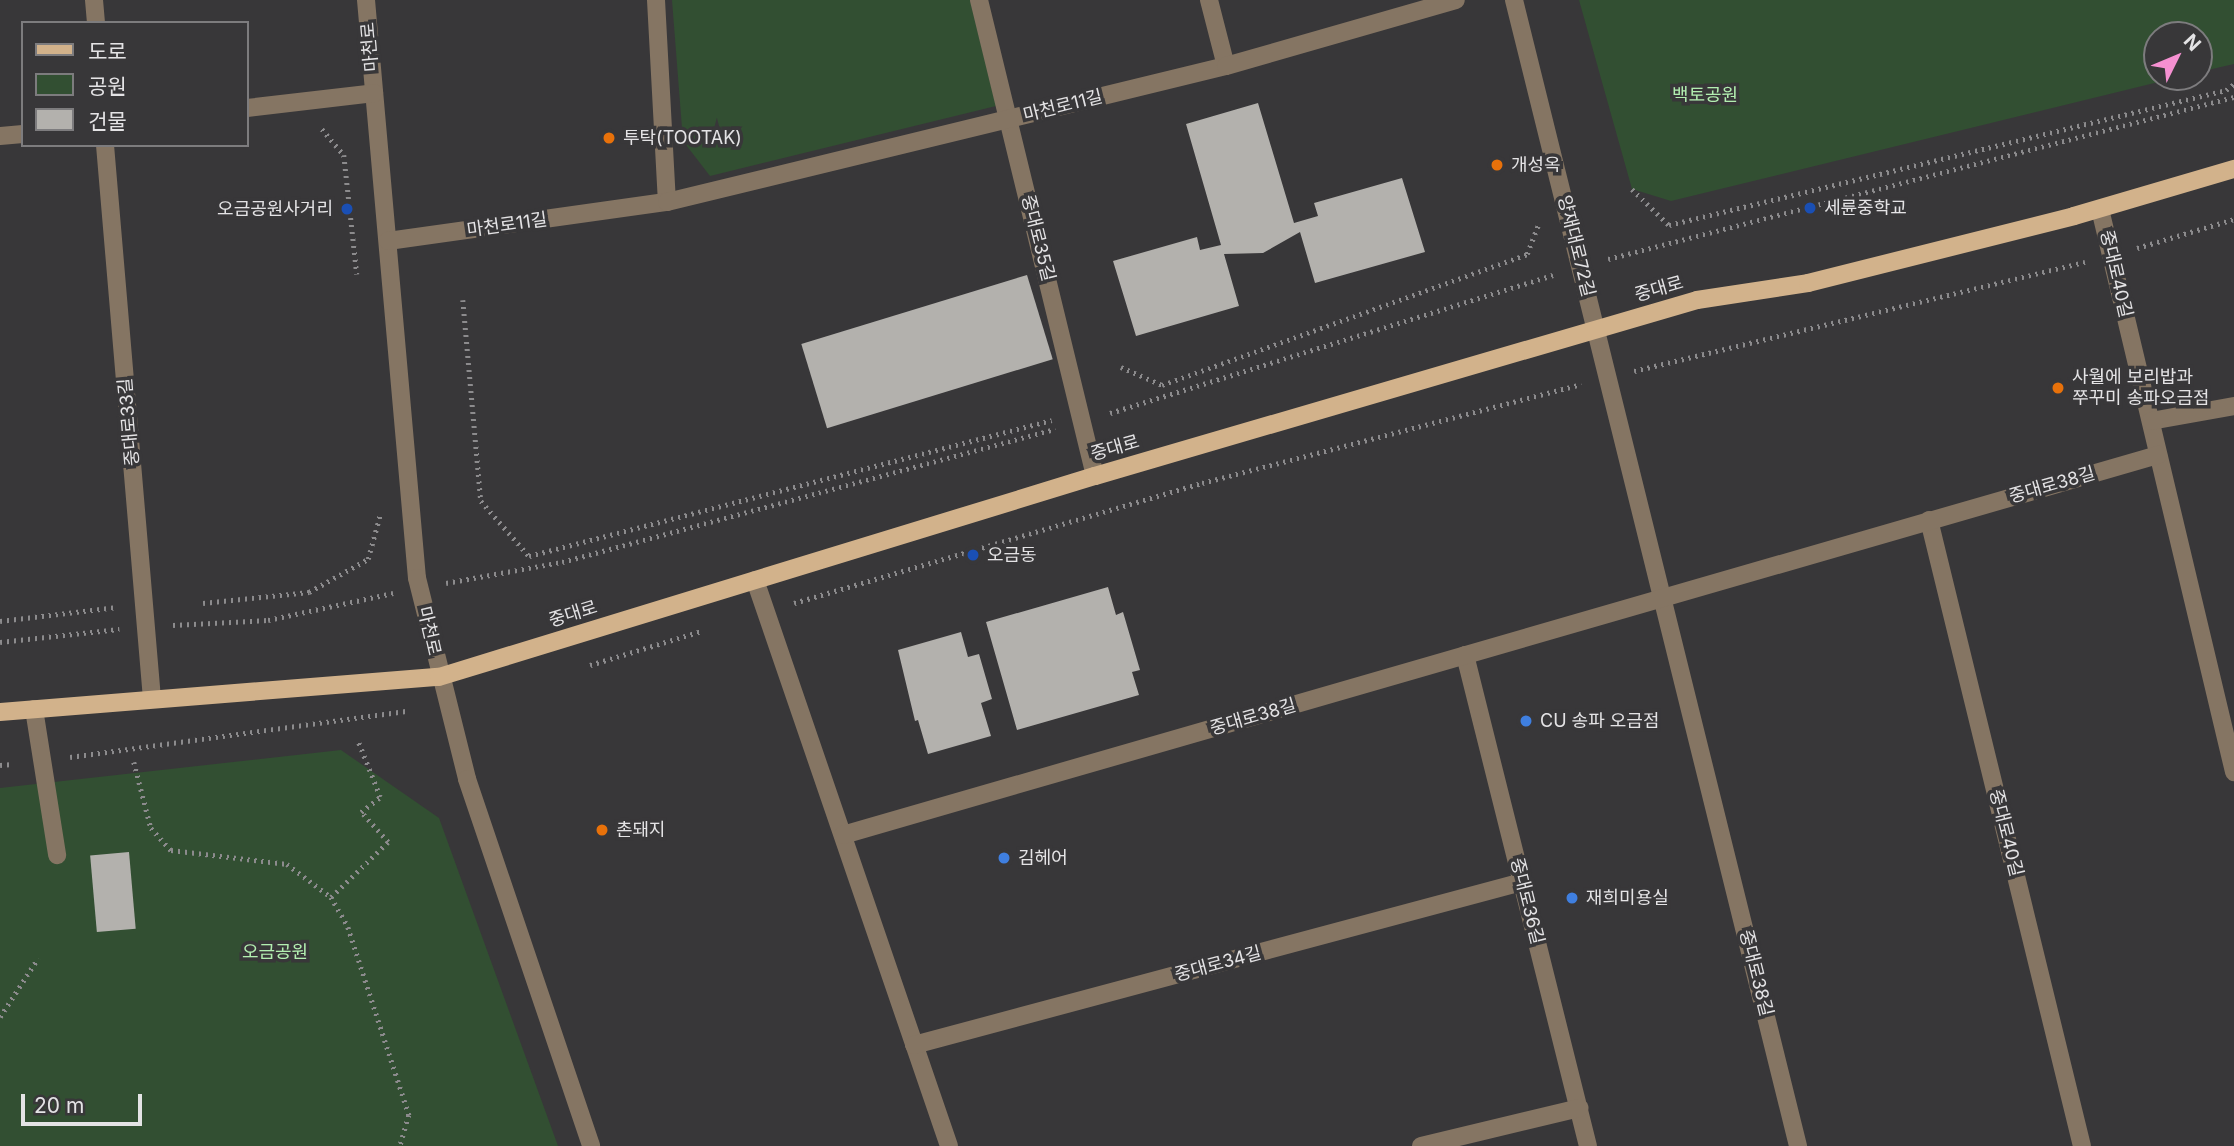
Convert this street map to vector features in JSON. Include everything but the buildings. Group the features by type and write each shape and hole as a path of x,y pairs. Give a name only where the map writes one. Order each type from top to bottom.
{"main road":[{"name":"중대로","path":"0,712 439,677 1096,475 1598,328 1697,300 1808,282 2100,209 2234,169"}],"street":[{"path":"94,0 96,21"},
{"name":"마천로","path":"366,0 419,587 439,677 467,779 591,1146"},
{"path":"656,0 667,202"},
{"name":"중대로35길","path":"979,0 1096,475"},
{"path":"1209,0 1226,66"},
{"name":"마천로11길","path":"388,241 667,202 1226,66 1456,0"},
{"name":"양재대로72길","path":"1514,0 1598,328"},
{"name":"마천로","path":"248,108 374,93"},
{"path":"0,136 21,134"},
{"name":"중대로33길","path":"105,147 152,699"},
{"name":"중대로40길","path":"2100,209 2234,772"},
{"name":"중대로38길","path":"1598,328 1798,1146"},
{"path":"2151,421 2234,407"},
{"name":"중대로38길","path":"842,835 2158,455"},
{"name":"중대로40길","path":"1929,520 2082,1146"},
{"path":"755,580 949,1146"},
{"name":"중대로36길","path":"1465,655 1588,1146"},
{"path":"2216,696 2234,691"},
{"path":"34,709 57,855"},
{"name":"중대로34길","path":"914,1045 1522,882"},
{"path":"1421,1146 1578,1108"}],"path":[{"path":"1632,189 1670,225 2226,90 2234,84"},
{"path":"0,642 146,626 268,620 419,587 562,562 1082,422 1581,266 2234,97"},
{"path":"322,129 344,155 358,279"},
{"path":"1121,367 1162,384 1515,259 1527,254 1542,216"},
{"path":"766,611 1202,483 1609,377 2111,256 2234,219"},
{"path":"463,300 481,501 529,556 1056,419 1061,411"},
{"path":"203,603 309,592 368,559 381,509"},
{"path":"0,621 125,607"},
{"path":"579,668 713,627"},
{"path":"0,765 384,718 446,702"},
{"path":"331,897 388,842 361,812 380,797 357,739"},
{"path":"134,762 151,828 170,849 287,864 331,897 348,927 409,1115 400,1146"},
{"path":"0,1017 38,958"}],"green space":[{"path":"672,0 970,0 996,106 710,176 683,141"},
{"name":"백토공원","path":"1579,0 2234,0 2234,64 2213,69 2213,21 2143,21 2143,86 1671,201 1632,189"},
{"name":"오금공원","path":"341,750 439,818 558,1146 0,1146 0,788"}],"place":[{"name":"투탁(TOOTAK)","path":"609,138"},
{"name":"개성옥","path":"1497,165"},
{"name":"세륜중학교","path":"1810,208"},
{"name":"오금공원사거리","path":"347,209"},
{"name":"사월에 보리밥과 쭈꾸미 송파오금점","path":"2058,388"},
{"name":"오금동","path":"973,555"},
{"name":"CU 송파 오금점","path":"1526,721"},
{"name":"촌돼지","path":"602,830"},
{"name":"김헤어","path":"1004,858"},
{"name":"재희미용실","path":"1572,898"}]}
